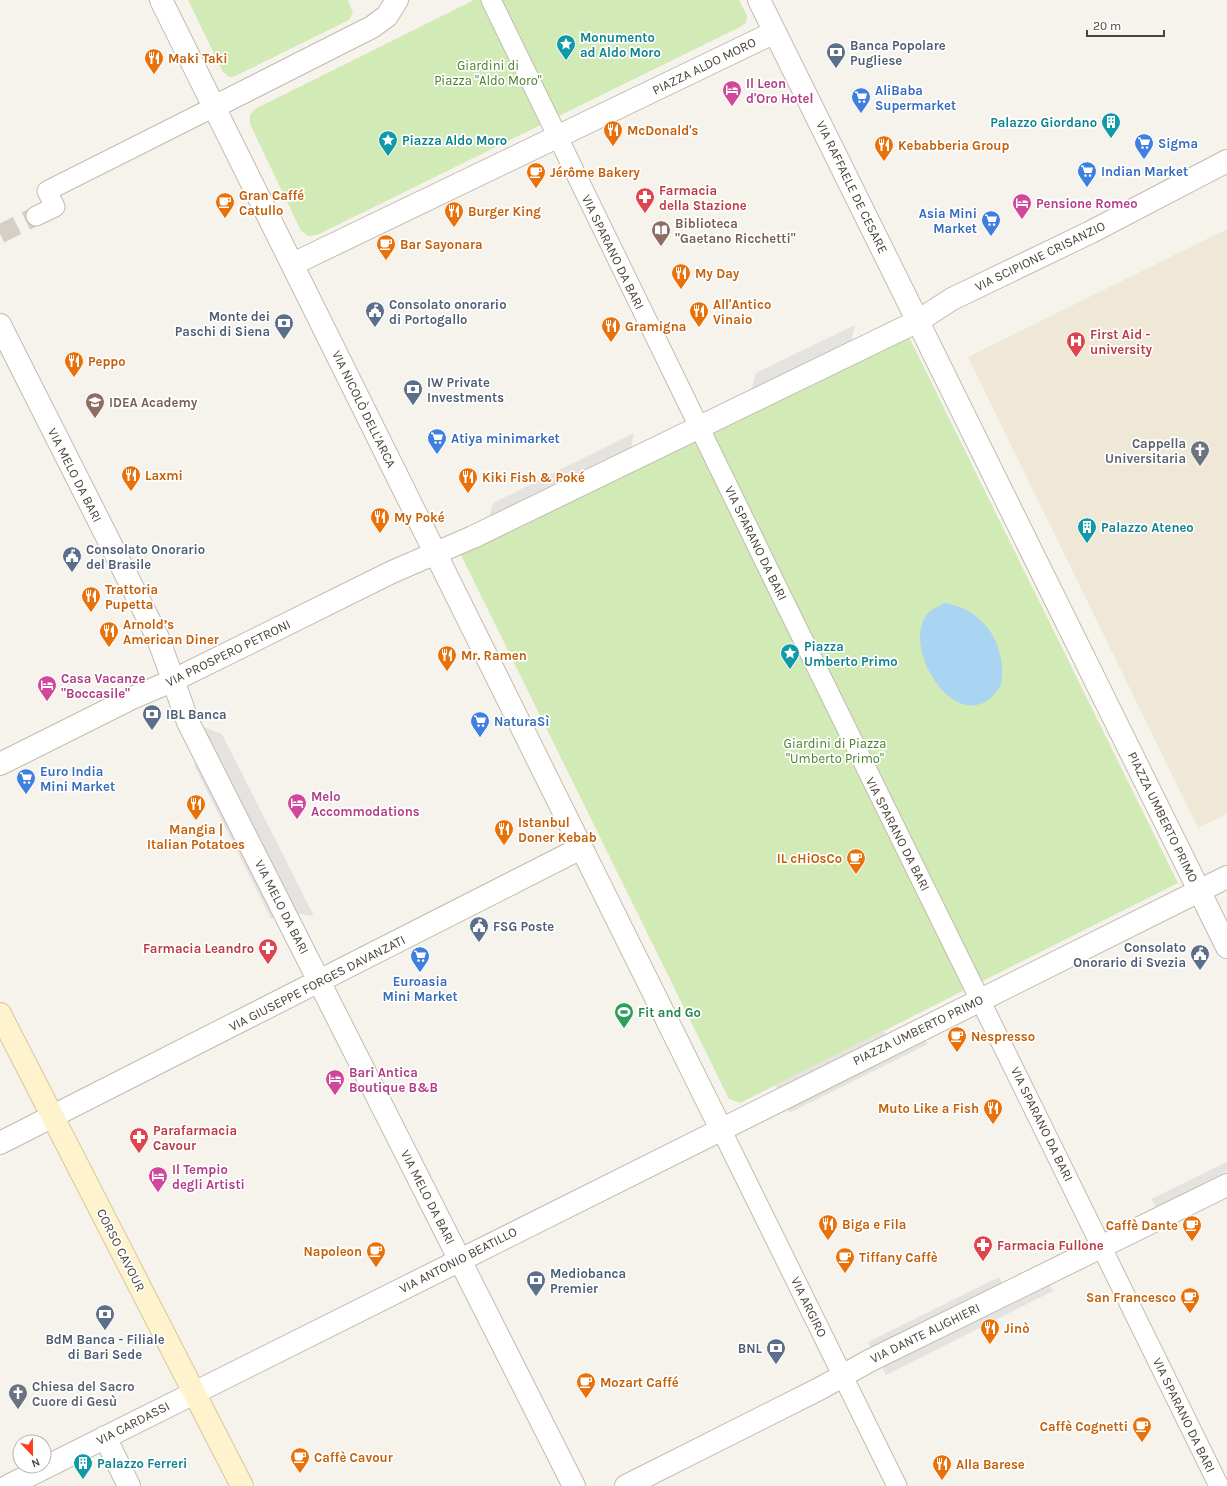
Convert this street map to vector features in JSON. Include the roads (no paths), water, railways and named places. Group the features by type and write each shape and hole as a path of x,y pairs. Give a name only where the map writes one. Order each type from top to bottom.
{"main road":[{"name":"CORSO CAVOUR","path":"0,1014 242,1486"}],"street":[{"path":"161,0 293,264"},
{"path":"36,216 55,207 47,191 372,27 387,16 397,0"},
{"path":"491,0 558,137"},
{"path":"759,0 775,32"},
{"name":"PIAZZA ALDO MORO","path":"293,264 775,32"},
{"name":"VIA RAFFAELE DE CESARE","path":"775,32 918,321"},
{"name":"VIA SPARANO DA BARI","path":"558,137 839,715 1219,1486"},
{"name":"VIA SCIPIONE CRISANZIO","path":"918,321 952,299 1091,232 1227,162"},
{"name":"VIA NICOLÒ DELL'ARCA","path":"293,264 436,555"},
{"path":"721,1129 436,555 918,321"},
{"name":"PIAZZA UMBERTO PRIMO","path":"721,1129 1199,891 918,321"},
{"name":"VIA MELO DA BARI","path":"0,324 158,638 172,681 188,722 574,1486"},
{"name":"VIA PROSPERO PETRONI","path":"0,764 132,698 172,681 392,572 436,555"},
{"name":"VIA GIUSEPPE FORGES DAVANZATI","path":"0,1143 320,982 581,848"},
{"path":"1227,877 1199,891 1227,947"},
{"name":"VIA ANTONIO BEATILLO","path":"195,1392 721,1129"},
{"name":"VIA ARGIRO","path":"721,1129 897,1486"},
{"name":"VIA DANTE ALIGHIERI","path":"626,1486 842,1375 1227,1185"},
{"name":"VIA CARDASSI","path":"8,1486 195,1392"},
{"path":"105,1437 129,1486"}],"water":[{"path":"945,603 957,606 976,617 991,632 996,642 1002,665 1001,682 997,691 983,703 968,705 953,699 940,687 929,671 922,653 920,635 924,619 930,611"}],"tunnel":[{"path":"0,234 36,216"}],"place":[{"name":"Monumento ad Aldo Moro","path":"566,61"},
{"name":"Banca Popolare Pugliese","path":"836,69"},
{"name":"Maki Taki","path":"154,75"},
{"name":"Il Leon d'Oro Hotel","path":"732,107"},
{"name":"AliBaba Supermarket","path":"861,114"},
{"name":"Palazzo Giordano","path":"1111,139"},
{"name":"McDonald's","path":"613,147"},
{"name":"Piazza Aldo Moro","path":"388,157"},
{"name":"Sigma","path":"1144,160"},
{"name":"Kebabberia Group","path":"884,162"},
{"name":"Indian Market","path":"1087,188"},
{"name":"Jérôme Bakery","path":"536,189"},
{"name":"Farmacia della Stazione","path":"645,214"},
{"name":"Gran Caffé Catullo","path":"225,219"},
{"name":"Pensione Romeo","path":"1022,220"},
{"name":"Burger King","path":"454,228"},
{"name":"Asia Mini Market","path":"991,237"},
{"name":"Biblioteca \"Gaetano Ricchetti\"","path":"661,247"},
{"name":"Bar Sayonara","path":"386,261"},
{"name":"My Day","path":"681,290"},
{"name":"Consolato onorario di Portogallo","path":"375,328"},
{"name":"All'Antico Vinaio","path":"699,328"},
{"name":"Monte dei Paschi di Siena","path":"284,340"},
{"name":"Gramigna","path":"611,343"},
{"name":"First Aid - university","path":"1076,358"},
{"name":"Peppo","path":"74,378"},
{"name":"IW Private Investments","path":"413,406"},
{"name":"IDEA Academy","path":"95,419"},
{"name":"Atiya minimarket","path":"437,455"},
{"name":"Cappella Universitaria","path":"1200,467"},
{"name":"Laxmi","path":"131,492"},
{"name":"Kiki Fish & Poké","path":"468,494"},
{"name":"My Poké","path":"380,534"},
{"name":"Palazzo Ateneo","path":"1087,544"},
{"name":"Consolato Onorario del Brasile","path":"72,573"},
{"name":"Trattoria Pupetta","path":"91,613"},
{"name":"Arnold’s American Diner","path":"109,648"},
{"name":"Piazza Umberto Primo","path":"790,670"},
{"name":"Mr. Ramen","path":"447,672"},
{"name":"Casa Vacanze \"Boccasile\"","path":"47,702"},
{"name":"IBL Banca","path":"152,731"},
{"name":"NaturaSì","path":"480,738"},
{"name":"Euro India Mini Market","path":"26,795"},
{"name":"Melo Accommodations","path":"297,820"},
{"name":"Mangia | Italian Potatoes","path":"196,821"},
{"name":"Istanbul Doner Kebab","path":"504,846"},
{"name":"IL cHiOsCo","path":"856,875"},
{"name":"FSG Poste","path":"479,943"},
{"name":"Farmacia Leandro","path":"268,965"},
{"name":"Consolato Onorario di Svezia","path":"1200,971"},
{"name":"Euroasia Mini Market","path":"420,973"},
{"name":"Fit and Go","path":"624,1029"},
{"name":"Nespresso","path":"957,1053"},
{"name":"Bari Antica Boutique B&B","path":"335,1096"},
{"name":"Muto Like a Fish","path":"993,1125"},
{"name":"Parafarmacia Cavour","path":"139,1154"},
{"name":"Il Tempio degli Artisti","path":"158,1193"},
{"name":"Biga e Fila","path":"828,1241"},
{"name":"Caffè Dante","path":"1192,1242"},
{"name":"Farmacia Fullone","path":"983,1262"},
{"name":"Napoleon","path":"376,1268"},
{"name":"Tiffany Caffè","path":"845,1274"},
{"name":"Mediobanca Premier","path":"536,1297"},
{"name":"San Francesco","path":"1190,1314"},
{"name":"BdM Banca - Filiale di Bari Sede","path":"105,1331"},
{"name":"Jinò","path":"990,1345"},
{"name":"BNL","path":"776,1365"},
{"name":"Mozart Caffé","path":"586,1399"},
{"name":"Chiesa del Sacro Cuore di Gesù","path":"18,1410"},
{"name":"Caffè Cognetti","path":"1142,1443"},
{"name":"Caffè Cavour","path":"300,1474"},
{"name":"Palazzo Ferreri","path":"83,1480"},
{"name":"Alla Barese","path":"942,1481"}],"park label":[{"name":"Giardini di Piazza \"Aldo Moro\"","path":"488,72"},
{"name":"Giardini di Piazza \"Umberto Primo\"","path":"835,750"}]}
